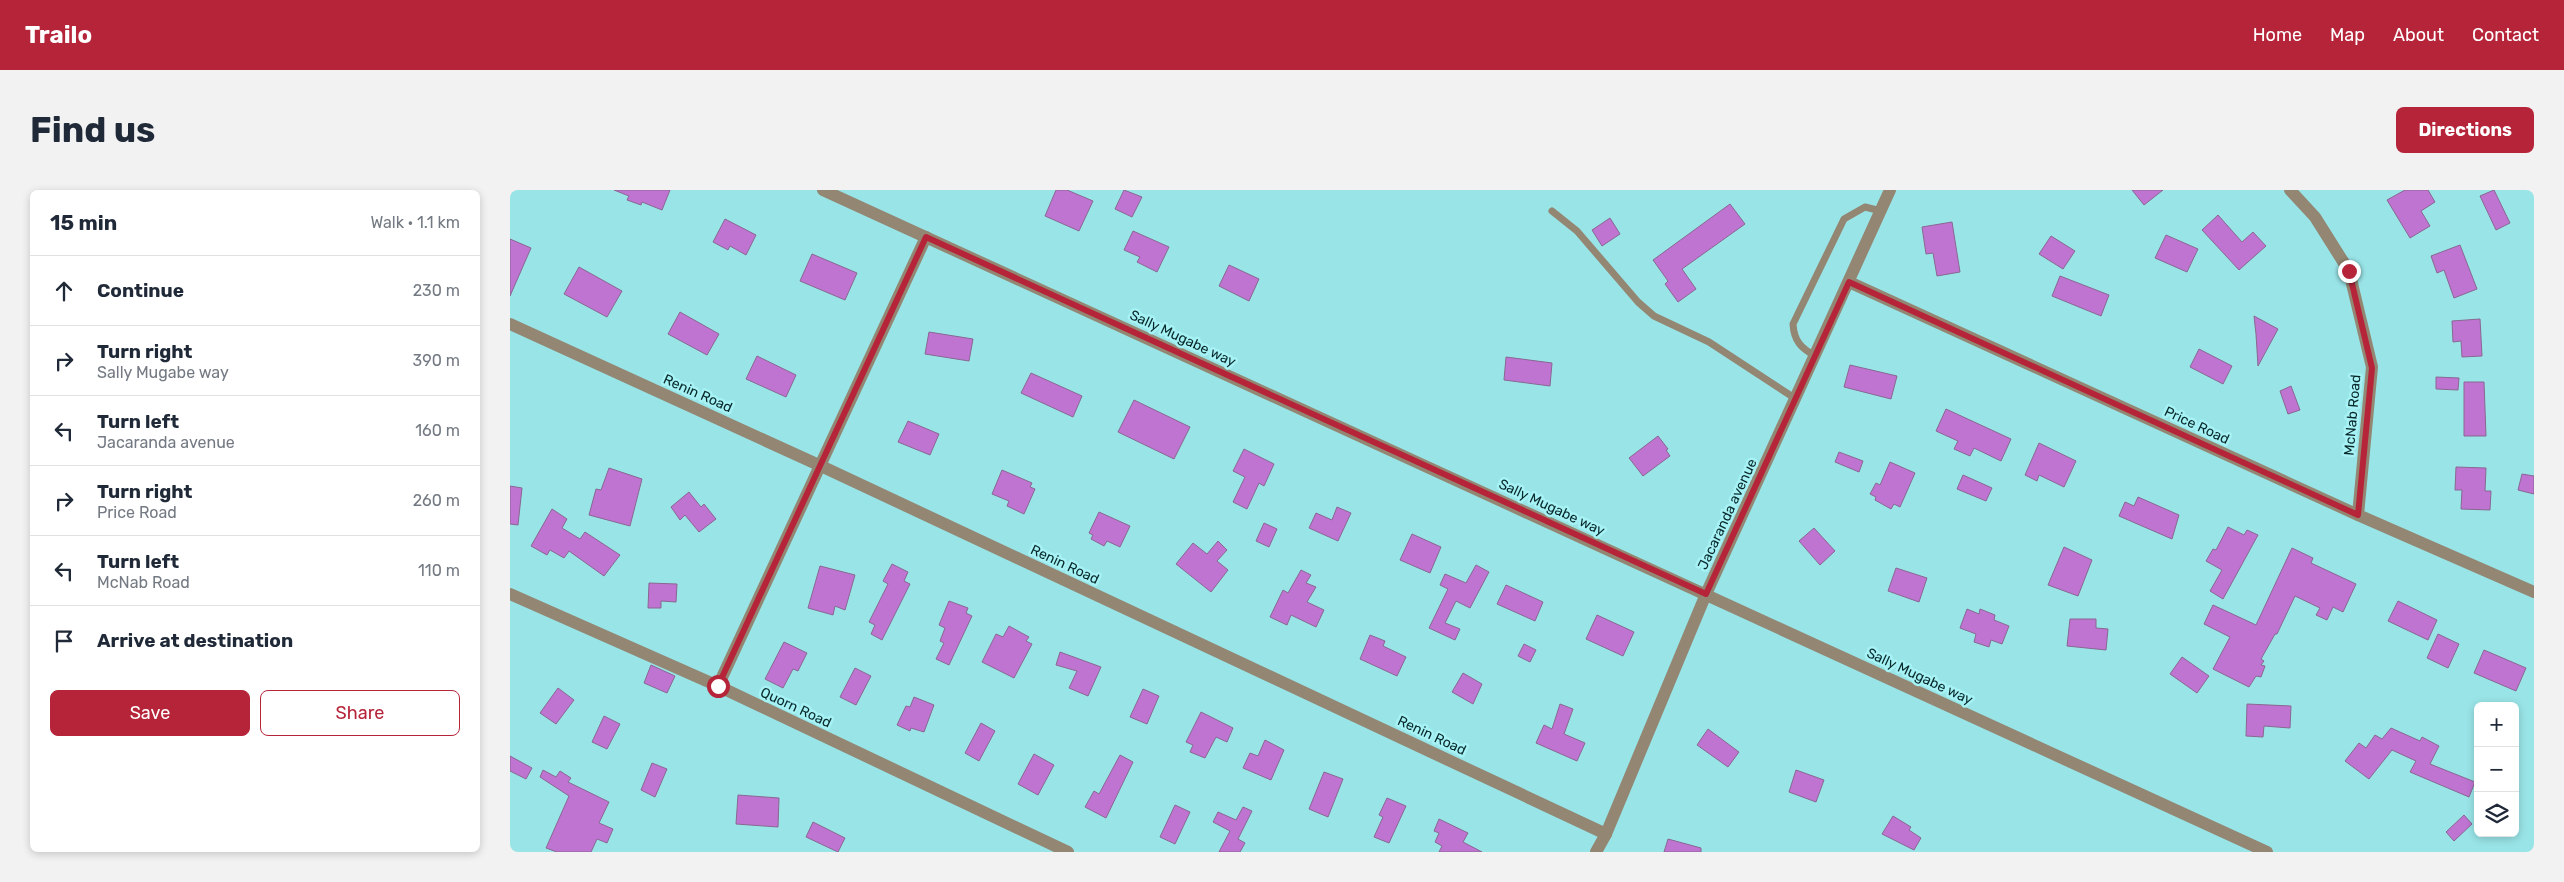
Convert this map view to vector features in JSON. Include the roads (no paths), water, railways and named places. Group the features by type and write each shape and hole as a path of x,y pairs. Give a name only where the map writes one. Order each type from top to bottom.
{"street":[{"name":"Sally Mugabe way","path":"823,190 2267,852"},
{"name":"Jacaranda avenue","path":"1596,852 1606,834 1706,594 1890,190"},
{"name":"McNab Road","path":"2290,190 2315,217 2349,271 2372,368 2358,515"},
{"path":"718,686 926,237"},
{"name":"Price Road","path":"1849,282 2358,515 2534,592"},
{"name":"Renin Road","path":"510,324 821,466 1606,834"},
{"name":"Quorn Road","path":"510,594 718,686 1068,852"}],"lane":[{"path":"1815,356 1802,348 1794,336 1793,324 1844,219 1865,207 1881,211"},
{"path":"1552,211 1577,231 1638,302 1654,316 1709,342 1796,399"}]}
